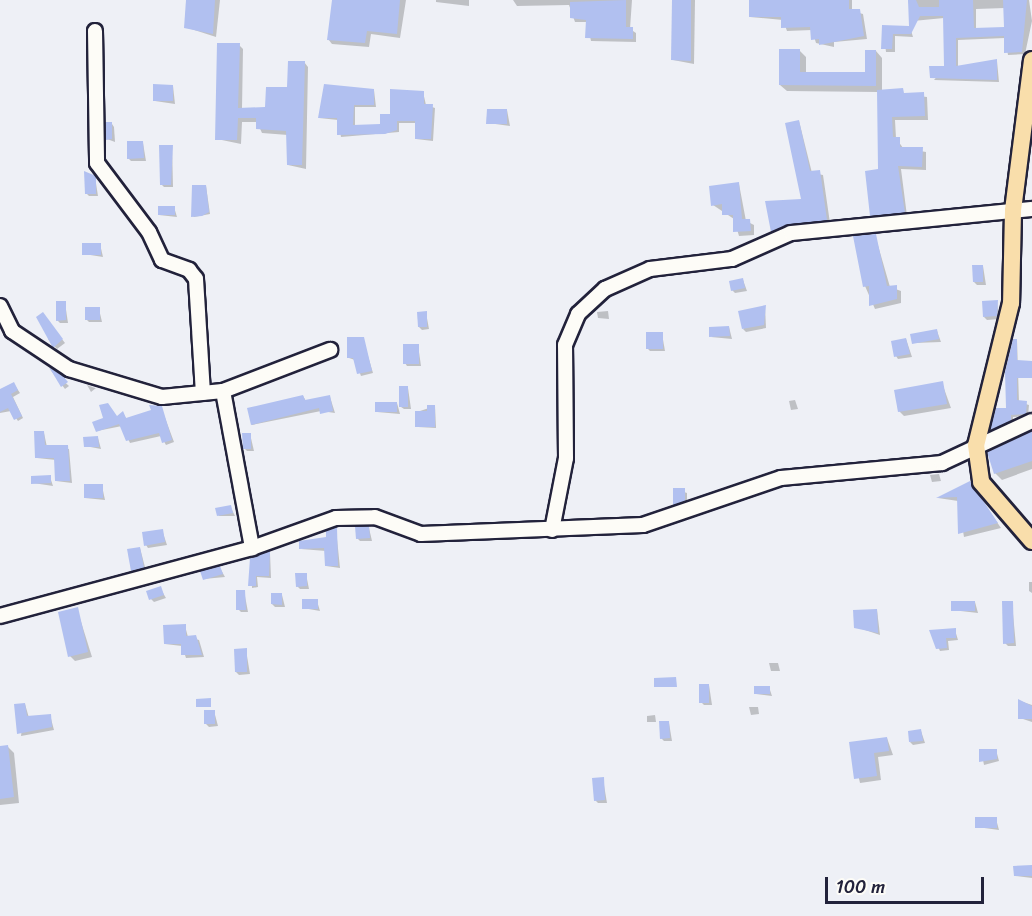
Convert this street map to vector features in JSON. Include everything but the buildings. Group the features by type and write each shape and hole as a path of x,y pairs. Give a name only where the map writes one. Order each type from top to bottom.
{"main road":[{"path":"1032,60 1013,211 1011,303 976,445 981,482 1032,540"}],"street":[{"path":"95,31 97,163 149,232 162,260 189,270 196,279 203,393"},
{"path":"552,530 566,458 565,345 578,314 605,289 650,269 732,259 791,233 1032,209"},
{"path":"0,306 12,331 69,369 162,397 223,391 330,350"},
{"path":"223,391 252,548"},
{"path":"0,616 252,548 348,517 375,517 422,534 552,530 655,523 749,485 942,464 976,445 1032,421"}]}
